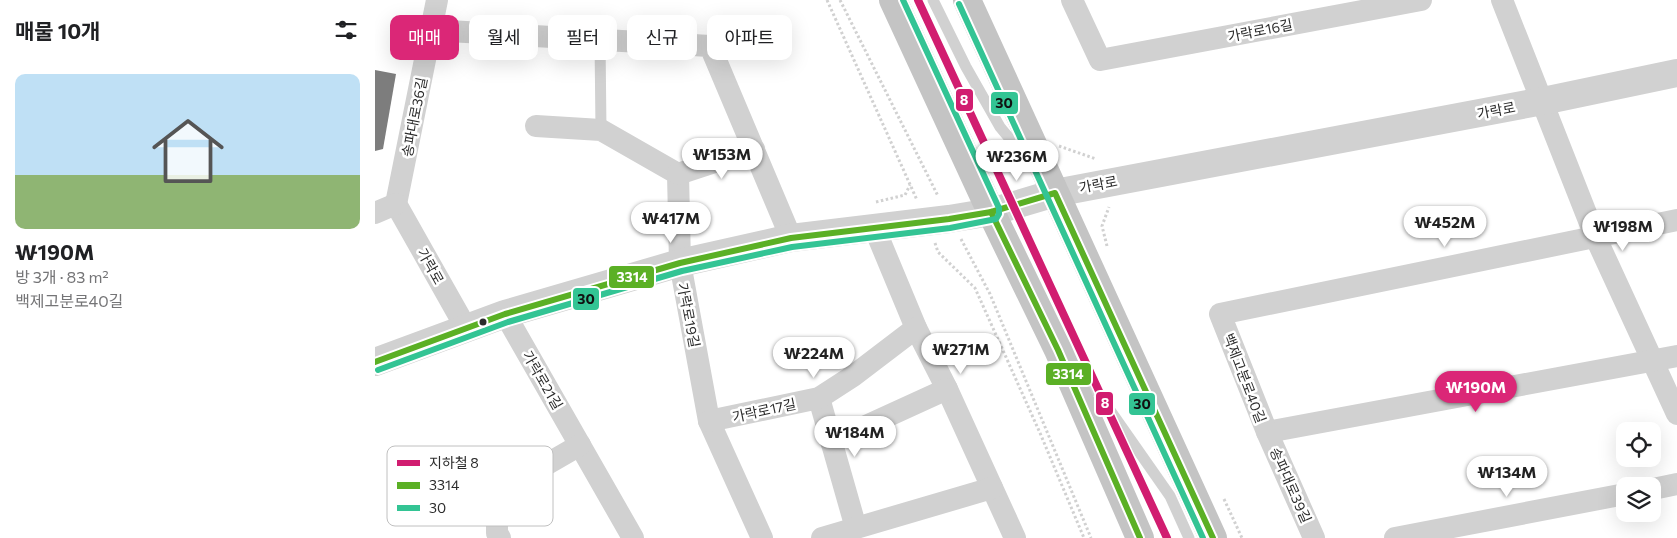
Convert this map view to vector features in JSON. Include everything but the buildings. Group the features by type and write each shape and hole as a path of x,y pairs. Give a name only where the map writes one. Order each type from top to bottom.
{"main road":[{"path":"893,0 991,212 1058,350 1140,538"},
{"path":"967,0 1213,538"}],"street":[{"name":"송파대로36길","path":"434,15 437,0"},
{"name":"가락로16길","path":"1071,0 1100,60 1421,0"},
{"path":"1502,0 1595,236 1677,414"},
{"path":"459,32 548,37"},
{"path":"617,41 710,46 791,238"},
{"name":"송파대로36길","path":"396,204 425,60"},
{"name":"가락로","path":"375,362 505,314 679,263 791,238 991,212 1055,192 1543,101 1677,73"},
{"path":"536,126 601,130 678,174 754,149"},
{"name":"가락로19길","path":"678,174 679,263 709,421 762,538"},
{"path":"375,213 396,204"},
{"name":"가락로","path":"396,204 466,328"},
{"name":"백제고분로40길","path":"1677,220 1221,314 1267,432 1677,356"},
{"path":"874,227 916,328 947,389 1015,538"},
{"name":"가락로21길","path":"505,314 633,538"},
{"name":"가락로17길","path":"709,421 819,398 853,376 916,328"},
{"path":"831,442 947,389"},
{"path":"819,398 855,528"},
{"name":"송파대로39길","path":"1267,432 1314,538"},
{"path":"553,461 580,445"},
{"path":"1661,487 1677,484"},
{"path":"822,538 992,488"},
{"path":"1395,538 1616,496"},
{"path":"497,526 497,533 500,538"}],"lane":[{"path":"933,0 966,67 1000,127 1055,192"},
{"path":"600,60 601,130"},
{"path":"1058,350 1093,386 1112,412 1170,496 1189,538"}],"path":[{"path":"827,0 938,220 990,294 1091,538"},
{"path":"840,0 938,220 938,252 975,288 1040,433 1084,538"},
{"path":"1102,226 1110,204"},
{"path":"1222,496 1242,538"}],"metro line":[{"name":"8","path":"918,0 1167,538"}],"transit line":[{"name":"30","path":"378,370 508,322 682,271 792,247 950,228 996,219 999,214 999,208 903,0"},
{"name":"30","path":"959,4 1203,538"},
{"name":"3314","path":"375,362 505,314 680,263 791,238 949,219 991,212 1055,193 1213,538"},
{"name":"3314","path":"991,212 1058,350 1140,538"}]}
